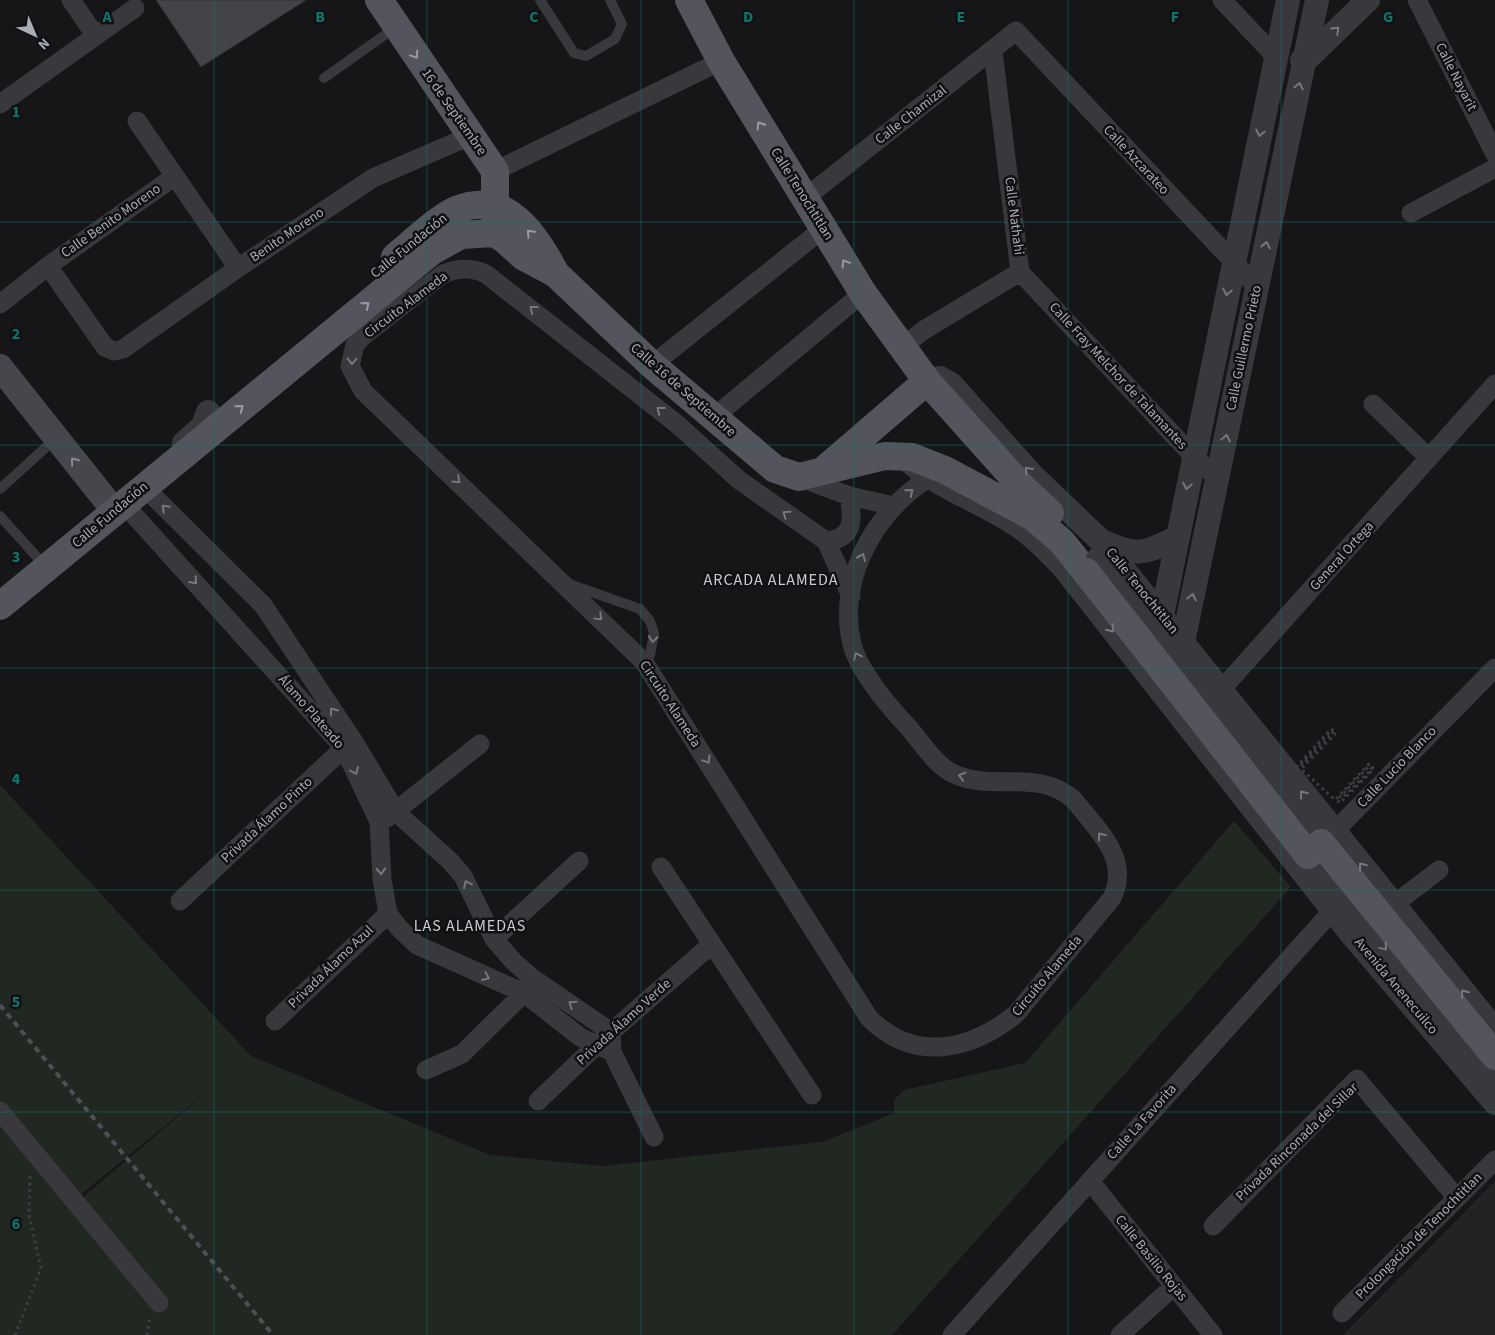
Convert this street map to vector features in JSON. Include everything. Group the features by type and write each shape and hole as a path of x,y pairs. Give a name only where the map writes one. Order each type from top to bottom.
{"main road":[{"name":"16 de Septiembre","path":"379,0 495,172"},
{"name":"Calle Tenochtitlan","path":"688,0 721,61 863,293 926,381 1020,485 1095,557 1316,849"},
{"path":"495,172 496,205 494,233 524,257 556,274"},
{"name":"Calle Fundación","path":"127,495 208,412 454,211 476,204 496,205"},
{"path":"496,205 516,218 539,242 556,274"},
{"name":"Calle Fundación","path":"0,588 45,560 432,251 461,235 494,233"},
{"name":"Calle 16 de Septiembre","path":"556,274 652,365 775,469 811,474"},
{"path":"0,367 56,438 127,495"},
{"path":"811,474 884,418 926,381"},
{"path":"811,474 893,456 912,457 937,473 1034,517 1062,542 1095,557"},
{"name":"Calle Fundación","path":"0,606 45,560"},
{"path":"1316,849 1495,1056"}],"street":[{"path":"71,0 95,35"},
{"path":"1222,0 1276,57 1305,61 1368,0"},
{"name":"Calle Guillermo Prieto","path":"1142,669 1163,617 1177,537 1288,0"},
{"name":"Calle Guillermo Prieto","path":"1162,693 1183,642 1317,0"},
{"name":"Calle Nayarit","path":"1417,0 1495,157"},
{"path":"0,104 135,8"},
{"name":"Calle Chamizal","path":"804,198 1016,31"},
{"name":"Calle Azcarateo","path":"1016,31 1257,287"},
{"name":"Calle Nathahi","path":"902,347 924,330 1020,272 993,51"},
{"path":"495,172 721,61"},
{"name":"Calle Benito Moreno","path":"137,121 238,268"},
{"name":"Benito Moreno","path":"114,351 123,349 238,268 373,178 470,136"},
{"path":"1411,213 1495,157"},
{"name":"Calle Benito Moreno","path":"0,304 48,266 175,176"},
{"path":"652,365 824,228"},
{"name":"Calle Benito Moreno","path":"48,266 105,347 114,351"},
{"name":"Circuito Alameda","path":"826,541 739,480 677,424 498,281 475,269 453,270 432,282 363,336 355,345 350,366 363,391 644,662 869,1018 894,1038 917,1047 952,1046 974,1040 1002,1025 1016,1014 1112,898 1119,880 1116,858 1065,792 1051,785 1036,781 975,780 953,774 944,767 903,722 857,659 848,622 858,564 868,542 894,506 937,473"},
{"name":"Calle Fray Melchor de Talamantes","path":"1020,272 1194,457 1217,478"},
{"path":"714,417 863,293"},
{"name":"General Ortega","path":"1188,727 1495,384"},
{"path":"1373,404 1428,458"},
{"path":"884,418 880,436 893,456"},
{"path":"937,473 1041,543 1065,569 1188,727 1316,849 1394,905 1495,1030"},
{"path":"811,474 850,496 894,506"},
{"name":"Álamo Plateado","path":"127,495 349,745 379,822 382,879 388,914"},
{"name":"Álamo Plateado","path":"127,495 263,605 349,745 396,812 450,861 463,876 494,939 513,961 528,985"},
{"path":"850,496 853,517 848,530 838,538 826,541 851,596"},
{"path":"1095,557 1152,550 1177,537"},
{"name":"Calle Tenochtitlan","path":"1095,557 1163,617 1221,691 1316,849"},
{"name":"Calle Lucio Blanco","path":"1316,849 1493,673"},
{"path":"379,822 396,812 480,744"},
{"name":"Privada Álamo Pinto","path":"180,901 349,745"},
{"name":"Avenida Anenecuilco","path":"1316,849 1333,910 1495,1103"},
{"name":"Avenida Anenecuilco","path":"1316,849 1495,1080"},
{"path":"494,939 579,861"},
{"path":"661,867 812,1095"},
{"path":"1353,936 1439,870"},
{"name":"Calle La Favorita","path":"952,1335 1333,910"},
{"path":"388,914 417,945 528,985 611,1032"},
{"name":"Privada Álamo Azul","path":"275,1021 388,914"},
{"name":"Privada Álamo Verde","path":"538,1101 604,1049 611,1032 712,944"},
{"path":"528,985 580,1037 604,1049 654,1137"},
{"path":"426,1070 462,1054 528,985"},
{"name":"Privada Rinconada del Sillar","path":"1213,1226 1357,1079 1456,1197"},
{"path":"0,1111 159,1303"},
{"name":"Prolongación de Tenochtitlan","path":"1342,1312 1495,1160"},
{"name":"Calle Basilio Rojas","path":"1090,1181 1213,1335"},
{"path":"1120,1335 1174,1286"}],"lane":[{"path":"540,0 574,52 586,56 615,39 622,24 610,0"},
{"path":"324,78 396,27"},
{"path":"0,489 56,438"},
{"path":"0,516 45,560"},
{"path":"561,580 640,609 650,621 654,633 650,655 644,662"}],"path":[{"path":"1301,764 1331,731 1332,733 1299,768 1297,766 1331,729 1336,733 1300,769 1335,800 1369,764 1374,769 1340,803 1337,800 1369,766 1372,769 1344,796"},
{"path":"15,1335 41,1268 29,1215 32,1150"}],"shaded area":[{"path":"0,785 251,1056 490,1155 603,1166 822,1142 894,1113 894,1100 904,1090 1025,1063 1234,821 1291,887 892,1335 0,1335","holes":["215,1085 75,1204 63,1209"]},
{"path":"1495,1181 1495,1335 1343,1335"}],"building":[{"path":"156,0 306,0 201,67"}],"railway":[{"path":"0,1005 273,1335"}],"district":[{"name":"ARCADA ALAMEDA","path":"771,580"},
{"name":"LAS ALAMEDAS","path":"470,926"}]}
